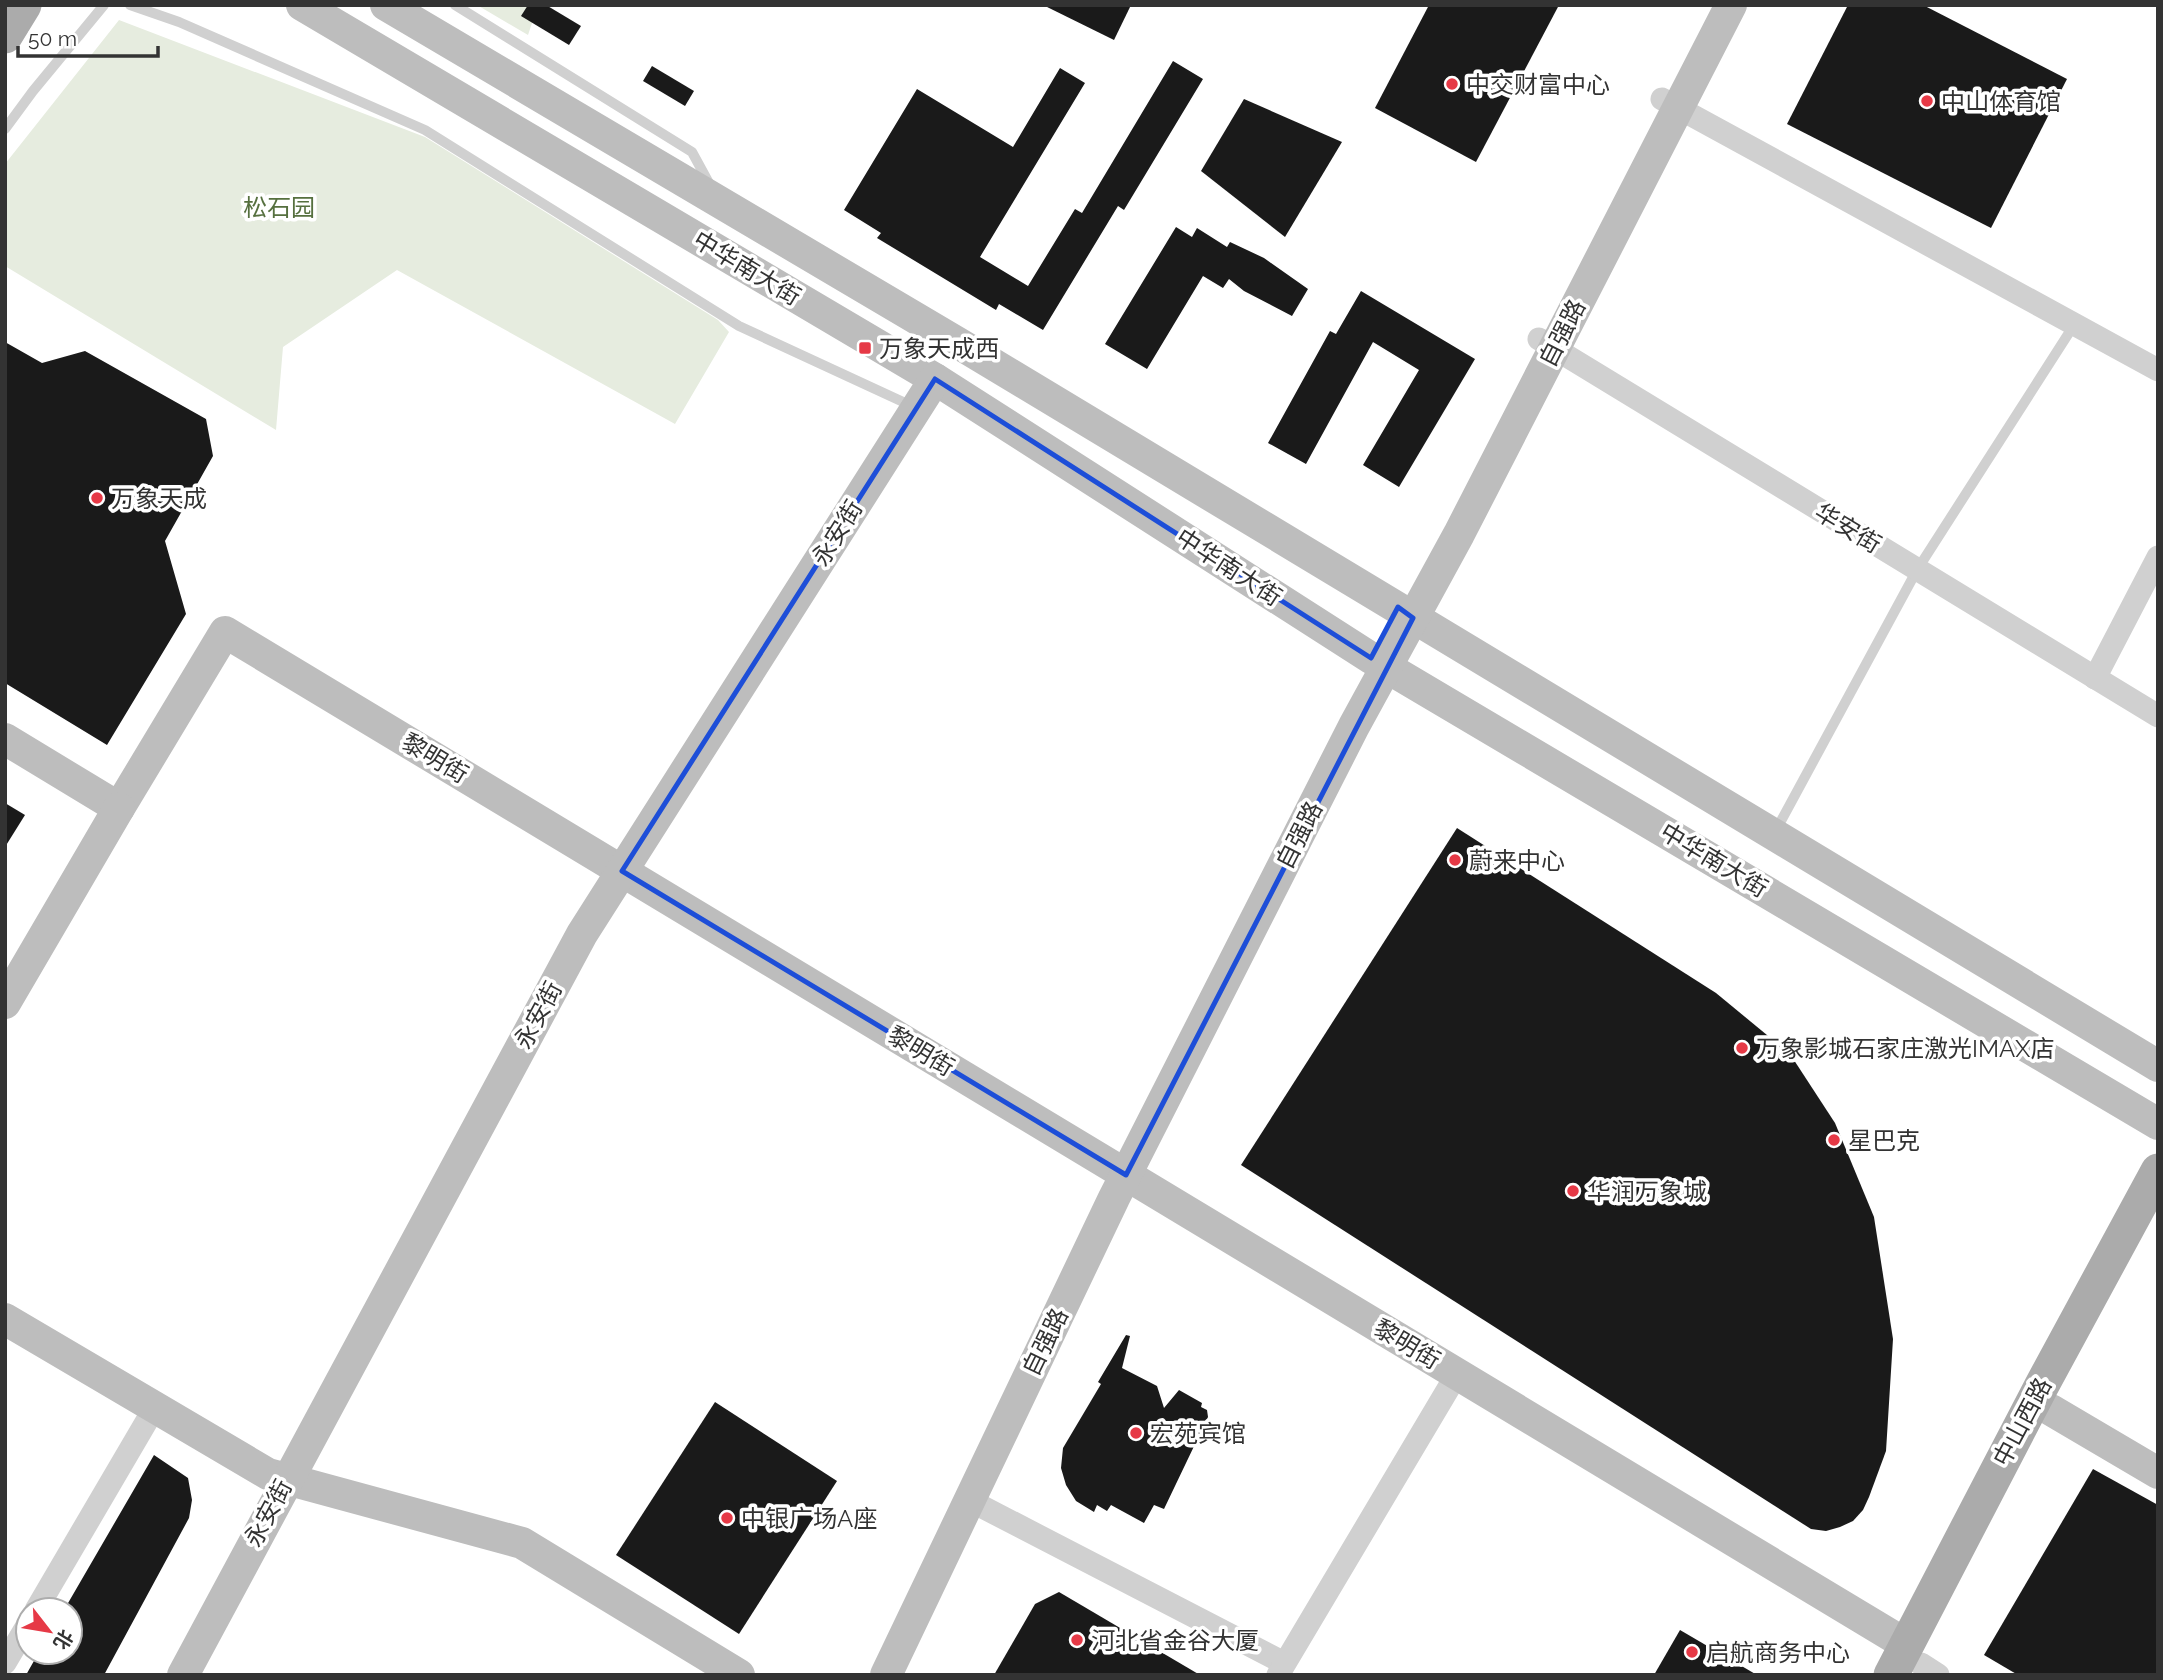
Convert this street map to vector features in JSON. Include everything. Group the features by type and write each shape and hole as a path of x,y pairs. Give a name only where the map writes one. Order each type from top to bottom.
{"main road":[{"path":"5,36 24,5"},
{"name":"中华南大街","path":"302,5 935,379 1379,662 2158,1124"},
{"name":"中华南大街","path":"386,5 720,202 2158,1066"},
{"name":"自强路","path":"1670,104 1710,5"},
{"name":"自强路","path":"866,1675 1118,1170 1379,662 1670,104 1731,5"},
{"name":"永安街","path":"183,1675 582,934 935,379"},
{"name":"黎明街","path":"119,808 225,632 1457,1374 1914,1667"},
{"path":"5,739 119,808 5,1003"},
{"name":"自强路","path":"886,1675 1118,1170"},
{"name":"中山西路","path":"1914,1667 2042,1385 2158,1171"},
{"name":"中山西路","path":"1914,1667 2158,1217"},
{"path":"5,1319 268,1474 522,1543 739,1675"},
{"path":"2051,1410 2158,1473"}],"street":[{"path":"1670,104 2158,370"},
{"name":"华安街","path":"1546,344 2158,716"},
{"path":"2095,678 2158,557"},
{"path":"968,1500 1281,1669 1457,1374"},
{"path":"44,1596 155,1407"},
{"path":"5,1663 14,1648"}],"lane":[{"path":"5,129 104,5"},
{"path":"130,5 179,22 425,130 739,326 916,408"},
{"path":"455,5 692,152 720,202"},
{"path":"1773,835 1917,570 2074,325"}],"highlighted area":[{"path":"935,379 1371,658 1398,607 1413,618 1126,1175 622,871"}],"green space":[{"path":"477,5 538,5 528,35"},
{"name":"松石园","path":"119,20 425,137 718,320 729,332 675,424 397,270 283,347 276,430 5,266 5,164"}],"building":[{"path":"528,5 546,5 581,26 569,45 521,16"},
{"path":"1043,5 1131,5 1114,40"},
{"name":"中交财富中心","path":"1429,5 1559,5 1476,162 1375,108"},
{"name":"中山体育馆","path":"1848,5 1923,5 2067,79 1991,228 1787,124"},
{"path":"1173,61 1203,79 1124,210 1118,206 1043,330 999,304 996,310 877,238 881,233 844,210 917,89 1013,147 1060,68 1085,83 980,257 1028,286 1075,209 1082,213"},
{"path":"652,66 694,91 685,106 643,81"},
{"path":"1244,99 1342,142 1285,237 1201,171"},
{"path":"1176,227 1192,237 1197,228 1227,247 1230,242 1264,258 1308,289 1292,316 1244,291 1229,279 1223,288 1203,276 1147,369 1105,344"},
{"path":"1361,291 1475,359 1399,487 1363,465 1419,370 1373,342 1306,464 1268,443 1330,331 1336,334"},
{"name":"万象天成","path":"5,342 42,363 85,351 206,419 213,456 165,541 186,614 107,745 5,683"},
{"path":"5,803 25,815 5,847"},
{"name":"华润万象城","path":"1457,828 1716,993 1790,1054 1835,1123 1874,1217 1893,1339 1886,1451 1863,1510 1853,1521 1826,1531 1811,1529 1241,1165"},
{"name":"宏苑宾馆","path":"1126,1335 1130,1336 1122,1368 1157,1386 1164,1408 1179,1390 1202,1403 1201,1407 1207,1410 1208,1417 1164,1509 1154,1505 1144,1523 1111,1505 1107,1511 1097,1505 1094,1512 1076,1501 1066,1485 1061,1468 1063,1448"},
{"name":"中银广场A座","path":"715,1402 837,1481 739,1634 616,1555"},
{"path":"154,1455 188,1478 192,1500 189,1518 104,1675 26,1675 31,1666 84,1666 84,1596 72,1596"},
{"path":"2093,1469 2158,1505 2158,1675 2018,1675 1984,1655"},
{"name":"河北省金谷大厦","path":"1059,1592 1200,1675 994,1675 1035,1604"},
{"name":"启航商务中心","path":"1680,1630 1757,1675 1654,1675"}],"place":[{"name":"中交财富中心","path":"1452,84"},
{"name":"中山体育馆","path":"1927,101"},
{"name":"万象天成西","path":"865,348"},
{"name":"万象天成","path":"97,498"},
{"name":"蔚来中心","path":"1455,860"},
{"name":"万象影城石家庄激光IMAX店","path":"1742,1048"},
{"name":"星巴克","path":"1834,1140"},
{"name":"华润万象城","path":"1573,1191"},
{"name":"宏苑宾馆","path":"1136,1433"},
{"name":"中银广场A座","path":"727,1518"},
{"name":"河北省金谷大厦","path":"1077,1640"},
{"name":"启航商务中心","path":"1692,1652"}]}
